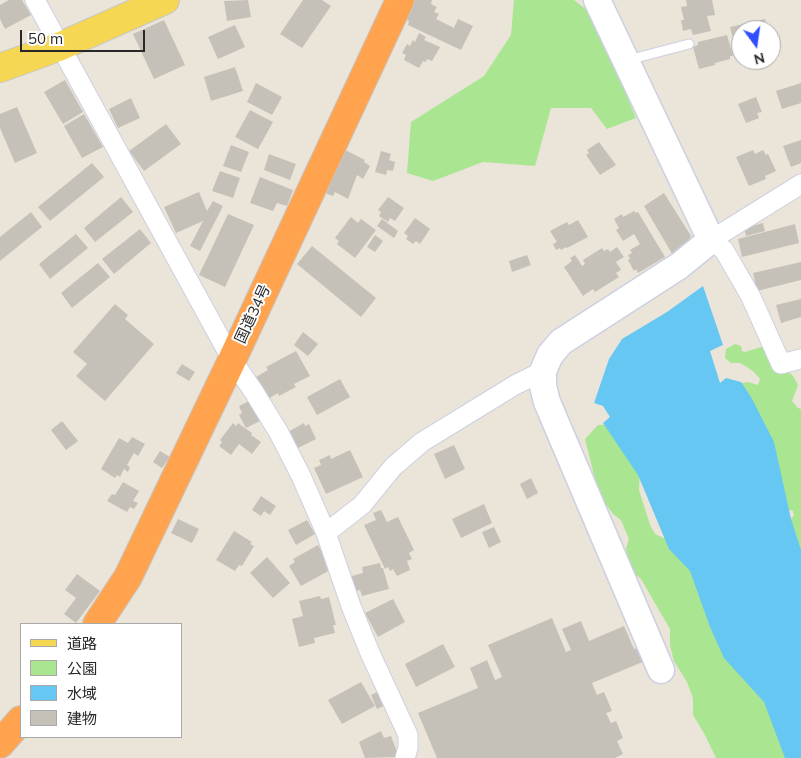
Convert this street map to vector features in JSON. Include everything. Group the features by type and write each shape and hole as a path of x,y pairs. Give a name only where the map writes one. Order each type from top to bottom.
{"highway":[{"name":"国道34号","path":"98,623 128,577 232,360 400,0"},
{"path":"0,744 20,721"}],"main road":[{"path":"0,68 61,46 165,0"}],"street":[{"path":"35,0 232,360 278,432 301,476 326,533 354,614 408,735 408,748 405,758"},
{"path":"597,0 710,240 724,250 751,297 781,364 801,359"},
{"path":"661,670 547,402 543,386 543,371 550,355 562,342 679,266 710,240 801,184"},
{"path":"326,533 362,505 393,467 422,442 516,385 543,371"}],"lane":[{"path":"625,61 688,44"}],"green space":[{"path":"514,0 574,0 592,14 636,118 607,129 591,108 551,108 535,166 483,162 433,181 407,173 411,122 484,76 511,35"},
{"path":"735,344 741,346 742,351 745,352 761,347 769,351 793,376 798,385 792,401 801,409 801,560 788,520 794,516 793,511 783,508 737,384 748,382 758,385 760,379 747,367 740,363 731,363 725,358 726,349"},
{"path":"613,424 640,468 639,490 650,525 655,534 672,542 739,647 793,758 716,758 693,715 693,698 687,682 674,661 670,646 670,629 641,579 629,569 626,548 629,539 621,520 613,514 605,503 596,483 585,439 598,425"}],"water":[{"path":"703,286 723,345 710,351 720,383 726,378 741,382 751,397 774,442 791,519 801,550 801,758 785,758 764,702 724,658 710,627 690,571 669,549 638,475 603,423 610,417 603,406 594,403 609,359 622,339 667,312"}],"building":[{"path":"9,0 22,0 31,15 5,29 0,19 0,5"},
{"path":"248,0 251,17 227,21 224,1"},
{"path":"303,0 322,0 331,6 302,48 280,34"},
{"path":"413,0 432,0 431,4 437,7 434,12 439,14 436,19 454,28 458,19 473,26 461,50 408,25 409,21 406,20"},
{"path":"686,0 712,0 715,15 707,16 711,31 693,35 691,29 683,31 681,20 684,20 681,7 687,6"},
{"path":"164,20 185,65 154,79 133,34"},
{"path":"235,25 245,47 218,59 208,37"},
{"path":"419,33 426,37 424,40 440,47 432,61 427,59 426,62 423,61 419,68 404,60 406,55 402,53 407,44 410,46 413,40 415,42"},
{"path":"727,35 731,49 730,59 699,69 693,47 698,45 698,42"},
{"path":"235,67 243,91 211,101 204,77"},
{"path":"65,80 83,112 63,124 44,92"},
{"path":"256,83 282,97 272,115 247,102"},
{"path":"801,83 801,103 782,109 776,91"},
{"path":"756,97 762,112 757,113 759,118 746,123 738,104"},
{"path":"131,98 140,118 118,128 109,109"},
{"path":"17,107 37,153 15,163 0,128 0,114"},
{"path":"250,110 273,122 258,149 235,137"},
{"path":"84,114 103,147 82,158 64,126"},
{"path":"166,124 181,144 144,171 129,151"},
{"path":"801,140 801,163 791,167 783,146"},
{"path":"599,142 616,165 600,175 586,155 589,153 587,150"},
{"path":"231,145 249,152 241,172 223,166"},
{"path":"345,150 365,160 364,162 370,166 363,179 357,175 348,199 335,192 333,196 325,193 328,187 326,186"},
{"path":"753,150 755,154 763,150 766,155 768,154 776,171 765,176 766,179 749,186 736,157"},
{"path":"381,151 391,154 389,160 395,162 393,171 387,170 386,175 375,172"},
{"path":"269,154 296,164 290,180 264,170"},
{"path":"92,163 104,177 50,221 38,207"},
{"path":"220,171 240,178 233,198 212,191"},
{"path":"260,177 293,190 287,206 277,203 273,211 250,203"},
{"path":"199,192 207,211 213,201 223,206 200,251 190,246 203,221 176,233 164,207"},
{"path":"664,193 691,236 686,245 674,257 644,206"},
{"path":"121,197 133,212 95,242 84,228"},
{"path":"388,197 404,208 395,221 390,218 388,222 379,216 381,212 378,210"},
{"path":"634,211 638,212 665,257 638,273 636,269 634,271 628,260 630,259 628,255 632,253 630,250 640,244 634,234 623,241 616,230 619,228 614,219 622,214 623,217"},
{"path":"31,212 42,227 0,261 0,237"},
{"path":"228,214 254,225 225,287 199,275"},
{"path":"351,217 358,223 361,219 376,230 355,258 337,244 339,241 335,238"},
{"path":"415,218 430,229 420,244 416,241 413,244 406,239 408,236 404,233"},
{"path":"382,219 398,231 394,238 377,226"},
{"path":"578,220 588,237 567,248 556,250 553,244 557,242 550,231 567,222 569,225"},
{"path":"763,223 765,231 746,236 744,228"},
{"path":"795,224 799,243 742,257 738,239"},
{"path":"140,229 151,243 114,274 102,259"},
{"path":"76,234 88,248 50,279 39,264"},
{"path":"375,235 383,241 375,252 367,247"},
{"path":"312,246 376,298 361,317 297,264"},
{"path":"617,247 624,257 616,262 621,270 616,273 619,277 595,292 593,289 583,296 564,267 572,261 570,258 575,255 582,266 585,264 583,260 602,248 604,251 608,249 610,252"},
{"path":"527,255 531,265 512,272 509,261"},
{"path":"801,262 801,280 757,291 753,273"},
{"path":"98,263 110,277 72,308 61,293"},
{"path":"801,299 801,317 781,323 776,305"},
{"path":"115,304 128,315 125,319 154,344 105,401 76,376 87,364 73,352"},
{"path":"303,332 318,344 308,356 294,345"},
{"path":"296,351 310,376 294,384 296,387 279,396 278,393 268,399 256,377 268,370 266,367"},
{"path":"182,364 195,372 189,381 176,373"},
{"path":"340,379 350,397 317,415 307,397"},
{"path":"249,401 251,407 254,405 262,420 246,428 239,415 242,413 239,406"},
{"path":"62,421 78,441 66,450 51,430"},
{"path":"233,423 236,426 238,423 261,442 252,454 239,444 231,455 219,446 222,442 220,440"},
{"path":"304,423 305,426 309,424 316,439 294,450 286,433"},
{"path":"132,437 145,444 138,456 134,453 127,465 130,467 128,472 124,469 120,477 117,475 115,478 101,469 119,438 128,443"},
{"path":"454,445 465,469 445,479 434,454"},
{"path":"350,450 363,477 326,494 314,468 321,465 319,460 330,455 331,459"},
{"path":"160,451 170,457 162,468 153,462"},
{"path":"531,478 538,493 527,499 520,484"},
{"path":"123,482 139,491 133,501 138,503 134,509 130,507 127,512 107,501 112,494 115,495"},
{"path":"261,496 276,506 270,515 264,511 261,516 252,510"},
{"path":"484,504 492,523 461,538 452,519"},
{"path":"381,510 387,522 398,517 414,550 409,553 412,559 407,561 410,570 397,576 393,569 390,571 388,567 385,569 364,525 376,520 373,513"},
{"path":"178,519 199,529 192,543 171,533"},
{"path":"307,520 315,534 296,545 288,530"},
{"path":"494,527 501,542 489,548 482,532"},
{"path":"234,531 252,542 250,544 254,546 242,566 239,565 235,571 216,560"},
{"path":"318,545 332,569 301,586 289,566 295,562 293,559"},
{"path":"267,557 290,583 273,598 250,573"},
{"path":"380,563 389,589 362,596 360,590 353,592 348,577 363,573 362,567"},
{"path":"77,574 100,591 76,623 64,614 76,598 65,590"},
{"path":"320,596 321,599 329,597 336,625 333,625 335,633 314,638 315,643 299,647 292,619 303,616 299,601"},
{"path":"393,599 405,622 378,637 365,613"},
{"path":"552,618 566,652 571,650 562,629 581,621 589,641 624,626 634,649 639,647 645,661 592,683 597,695 604,692 612,711 606,713 611,723 616,721 623,738 617,741 623,754 615,758 437,758 418,713 478,688 470,668 487,660 495,680 502,677 488,645"},
{"path":"443,644 455,667 416,687 405,664"},
{"path":"361,682 375,706 342,724 328,700"},
{"path":"382,690 388,704 377,709 371,695"},
{"path":"381,731 384,738 391,736 399,757 365,758 359,742"}]}
